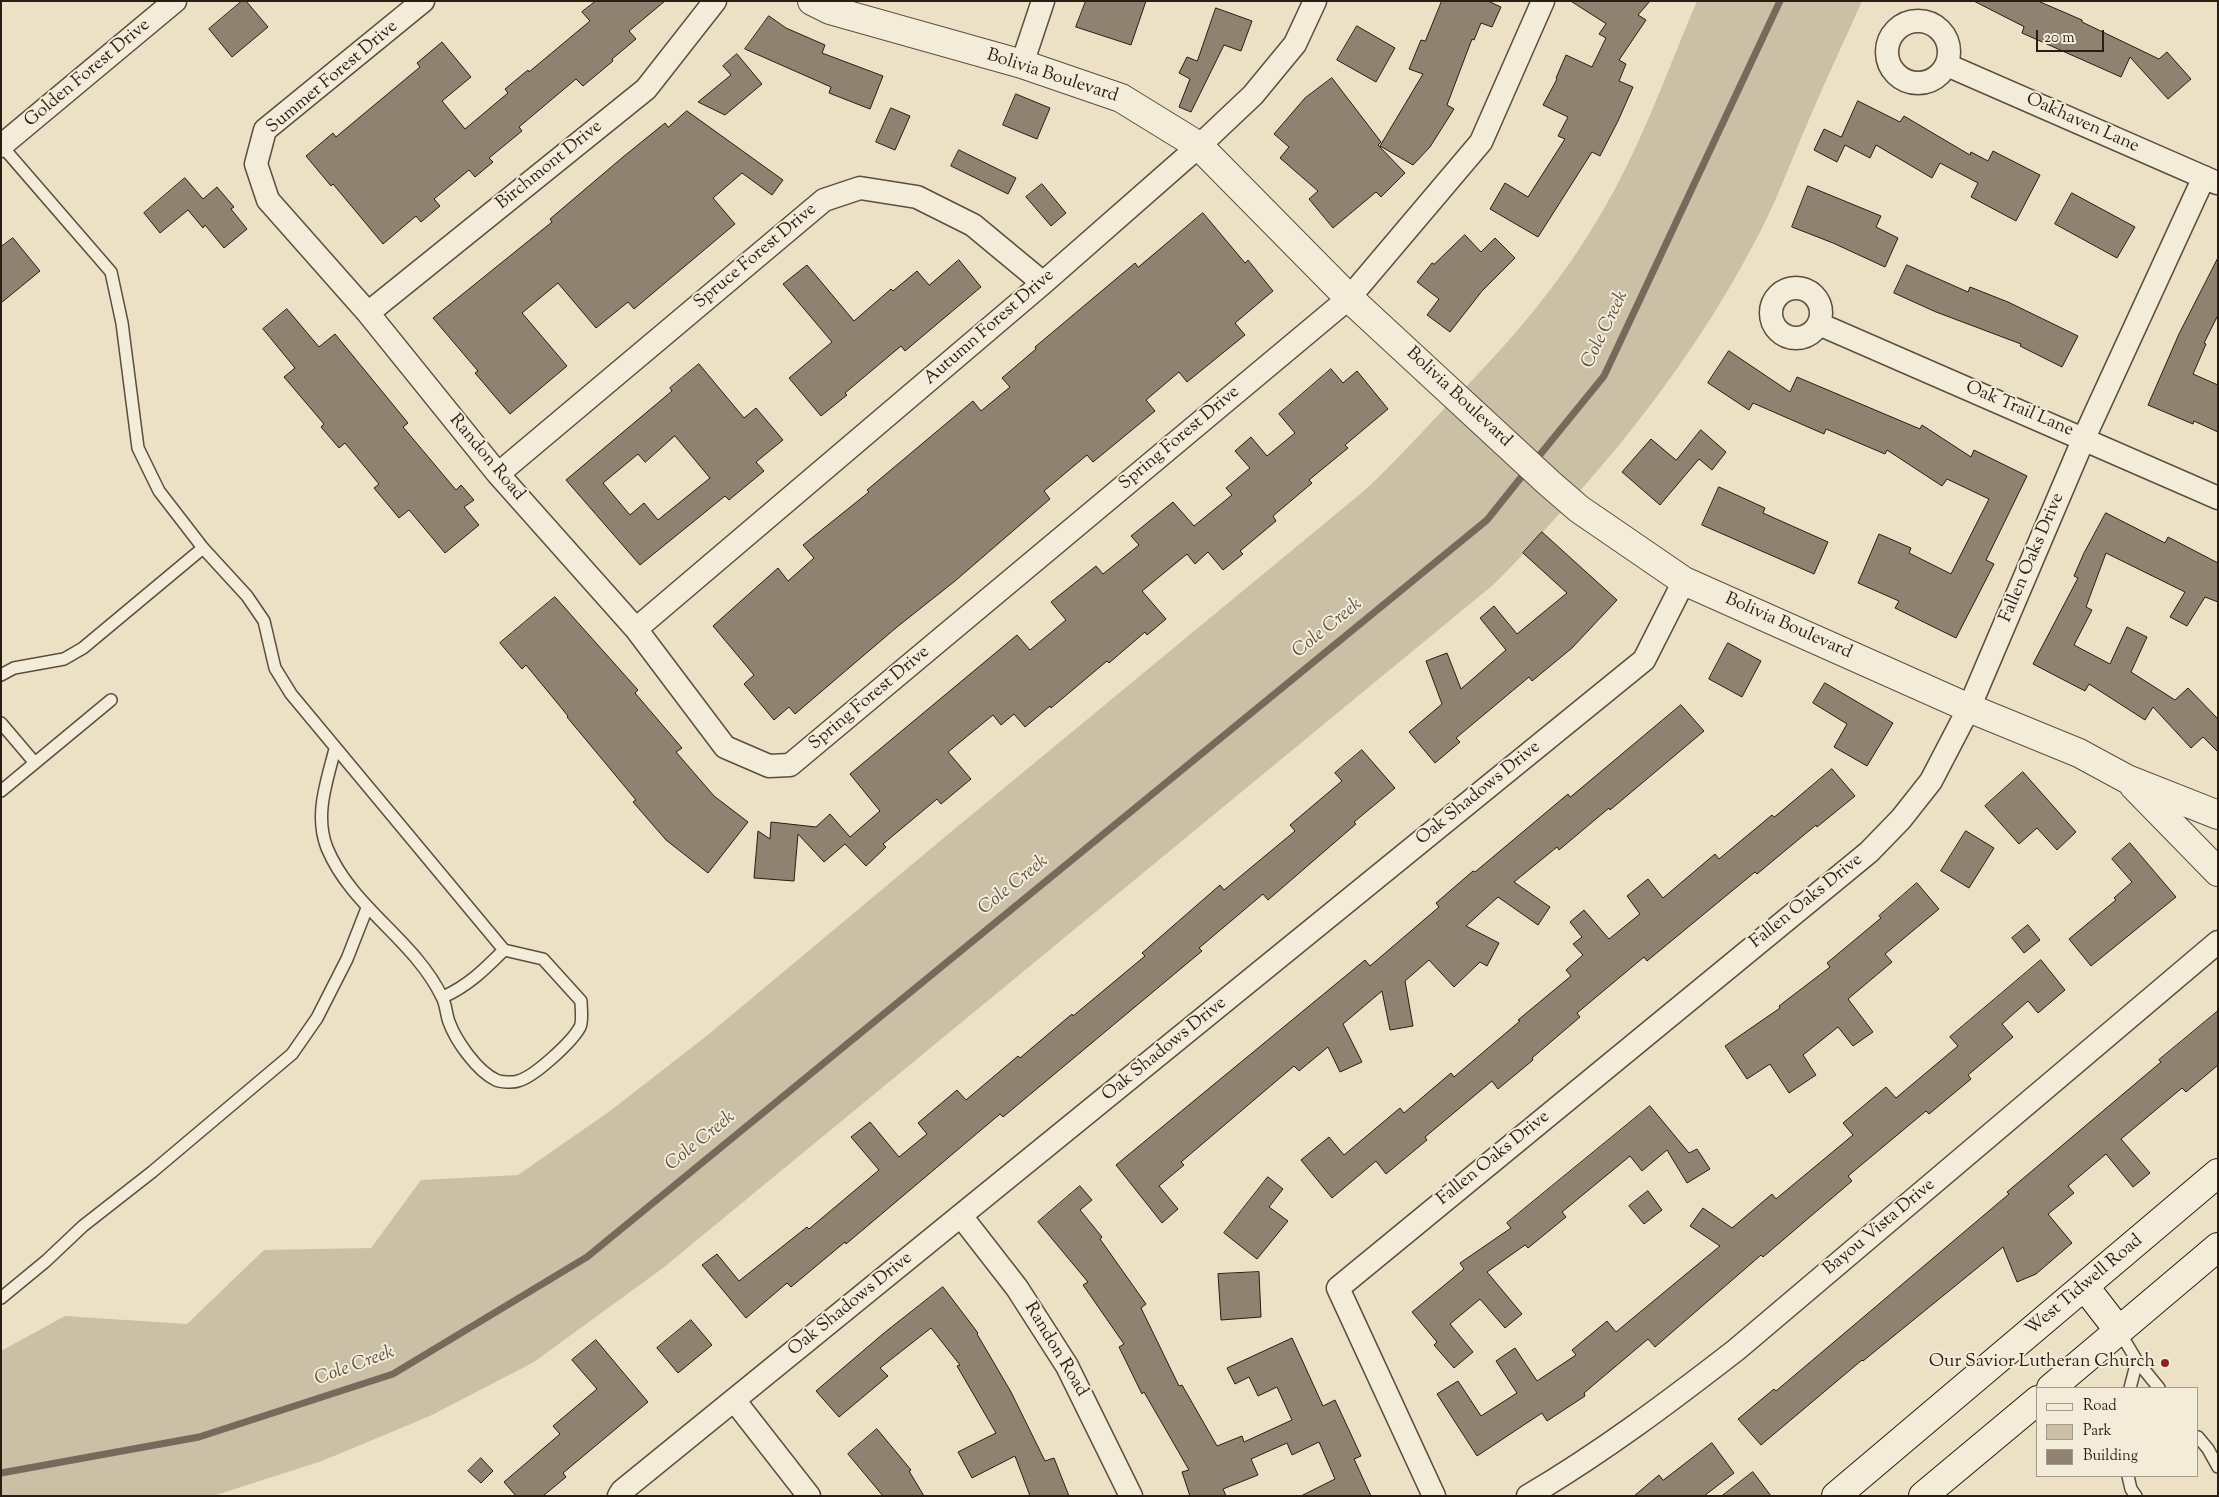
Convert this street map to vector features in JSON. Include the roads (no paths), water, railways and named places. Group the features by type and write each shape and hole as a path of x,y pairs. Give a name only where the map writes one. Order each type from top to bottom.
{"street":[{"name":"Golden Forest Drive","path":"1,146 175,1"},
{"name":"Summer Forest Drive","path":"256,164 265,130 424,1"},
{"name":"Birchmont Drive","path":"368,313 646,89 715,1"},
{"name":"Bolivia Boulevard","path":"812,1 830,10 1022,64 1121,98 1199,146 1348,298 1549,483 1579,508 1684,580 1969,708 2079,753 2127,779 2218,815"},
{"path":"1022,64 1043,1"},
{"name":"Autumn Forest Drive","path":"636,629 1043,283 1199,146 1253,95 1295,44 1315,1"},
{"name":"Spring Forest Drive","path":"725,747 769,766 790,765 1348,298 1481,142 1543,1"},
{"name":"Oakhaven Lane","path":"1946,65 2211,180"},
{"name":"Randon Road","path":"256,164 268,200 368,313 498,474 636,629 725,747"},
{"name":"Fallen Oaks Drive","path":"1434,1496 1338,1288 1869,852 1901,820 1931,781 1969,708 2084,438 2211,180"},
{"name":"Spruce Forest Drive","path":"498,474 824,200 860,188 917,197 973,225 1043,283"},
{"name":"Oak Trail Lane","path":"1819,324 2218,498"},
{"name":"Oak Shadows Drive","path":"619,1496 622,1491 1644,660 1684,580"},
{"name":"Bolivia Boulevard","path":"2127,779 2218,872"},
{"name":"Bayou Vista Drive","path":"1528,1496 1569,1472 1658,1410 1736,1350 2218,942"},
{"name":"West Tidwell Road","path":"1842,1494 2218,1173"},
{"name":"Randon Road","path":"961,1216 1018,1288 1068,1366 1131,1496"},
{"path":"2053,1387 2218,1247"},
{"path":"2085,1286 2119,1331"},
{"path":"734,1400 809,1496"},
{"path":"1923,1496 2036,1402"}],"lane":[{"path":"1,146 111,272 122,323 138,448 159,491 202,548 247,596 264,621 275,668 291,694 504,950 543,959 581,1001 581,1026 561,1050 539,1069 518,1081 497,1081 478,1068 449,1022 443,997 418,959 367,908 341,874 327,848 321,823 324,793 335,749"},
{"path":"1,675 14,668 64,659 83,648 202,548"},
{"path":"1,791 110,700"},
{"path":"1,723 34,763"},
{"path":"1,1298 46,1261 83,1226 152,1172 292,1054 317,1018 347,959 367,908"},
{"path":"443,997 459,990 478,976 504,950"},
{"path":"2119,1331 2137,1361 2158,1387"},
{"path":"2130,1387 2137,1361"},
{"path":"2199,1437 2218,1467"},
{"path":"2128,1477 2131,1489 2136,1496"}],"waterway":[{"name":"Cole Creek","path":"1534,462 1604,376 1780,1"},
{"name":"Cole Creek","path":"1,1473 199,1437 393,1374 587,1257 1487,520 1527,470"}],"place":[{"name":"Our Savior Lutheran Church","path":"2165,1363"}]}
